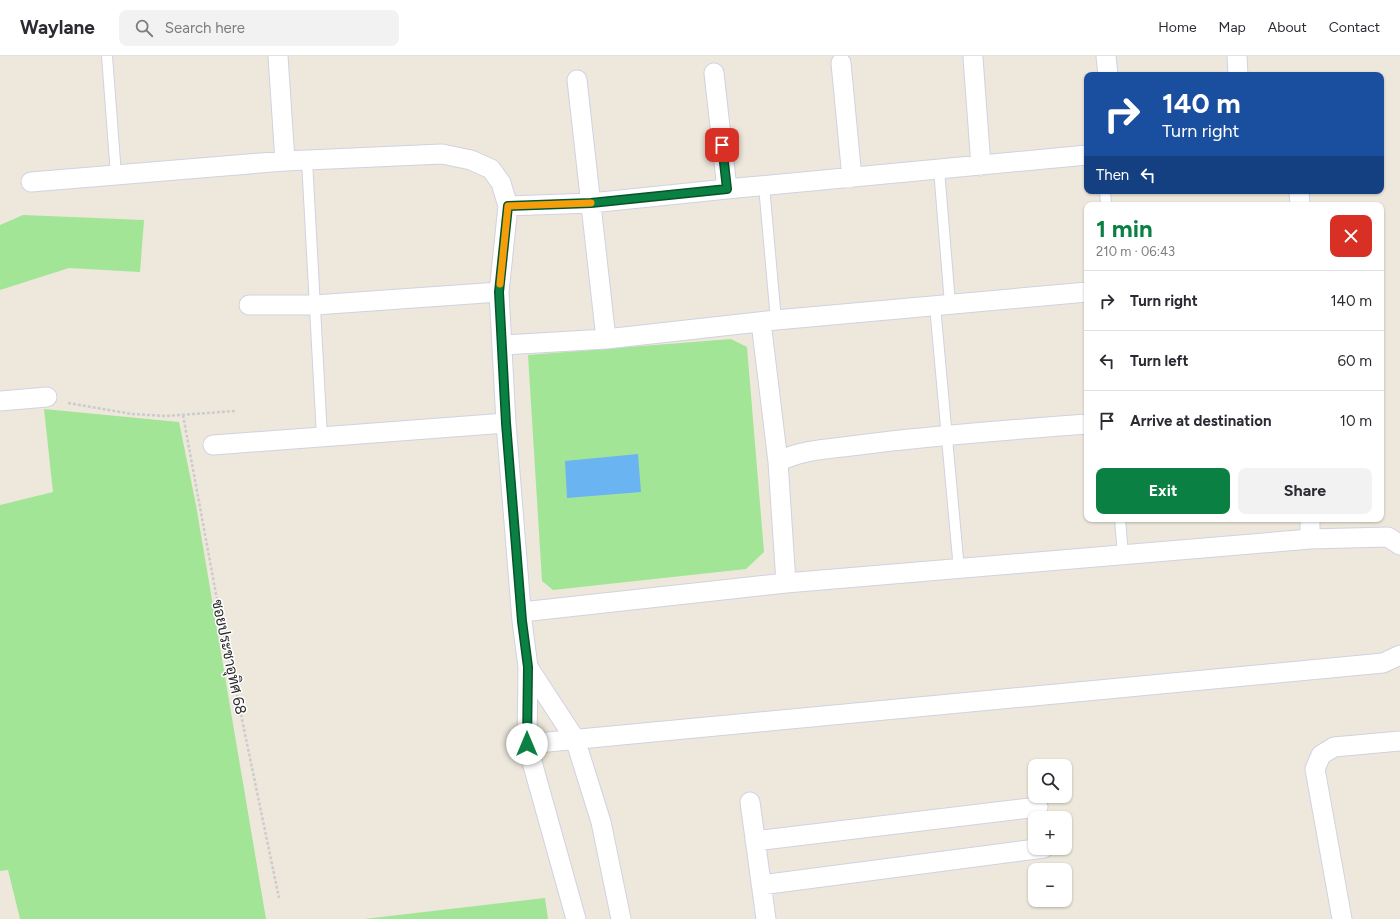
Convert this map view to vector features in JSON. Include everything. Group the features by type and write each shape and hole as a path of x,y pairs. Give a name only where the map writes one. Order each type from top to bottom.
{"street":[{"path":"278,56 285,161"},
{"path":"1106,56 1108,72"},
{"path":"1237,56 1238,72"},
{"path":"973,58 981,166"},
{"path":"841,63 852,178"},
{"path":"714,73 727,189"},
{"path":"577,80 606,339"},
{"path":"31,182 285,161 442,154 472,160 491,169 501,183 508,206 499,292 506,423 528,667 527,744 576,919"},
{"path":"508,206 591,203 1084,155"},
{"path":"250,304 315,305 499,292"},
{"path":"502,345 606,339 768,321 1084,292"},
{"path":"768,321 786,583"},
{"path":"0,401 47,397"},
{"path":"213,445 506,423"},
{"path":"778,462 794,455 808,452 947,436 1084,424"},
{"path":"1310,522 1310,539"},
{"path":"522,612 786,583 959,570 1310,539 1388,537 1400,545"},
{"path":"527,744 1383,663 1400,655"},
{"path":"528,667 575,739 601,822 621,919"},
{"path":"1342,919 1315,769 1321,755 1334,747 1400,741"},
{"path":"750,802 766,919"},
{"path":"755,841 1038,808"},
{"path":"761,885 1028,850"}],"lane":[{"path":"108,56 116,175"},
{"path":"307,160 322,437"},
{"path":"939,169 947,436 959,570"},
{"path":"764,186 768,321"},
{"path":"1120,522 1123,555"}],"path":[{"path":"47,397 60,401 132,414 166,416 235,411"},
{"name":"ซอยประชาอุทิศ 68","path":"184,415 216,594 279,898"}],"green space":[{"path":"23,215 144,220 140,272 69,268 0,290 0,225"},
{"path":"731,339 747,347 764,552 746,569 553,590 542,581 528,355"},
{"path":"44,409 179,422 196,505 266,919 20,919 8,870 0,871 0,505 53,492"},
{"path":"545,898 548,919 364,919"}],"water":[{"path":"638,454 641,492 567,498 565,461"}],"slow traffic":[{"path":"500,284 508,206 591,203"}],"route":[{"path":"527,744 528,667 522,621 506,423 499,292 508,206 591,203 727,189 722,145"}]}
